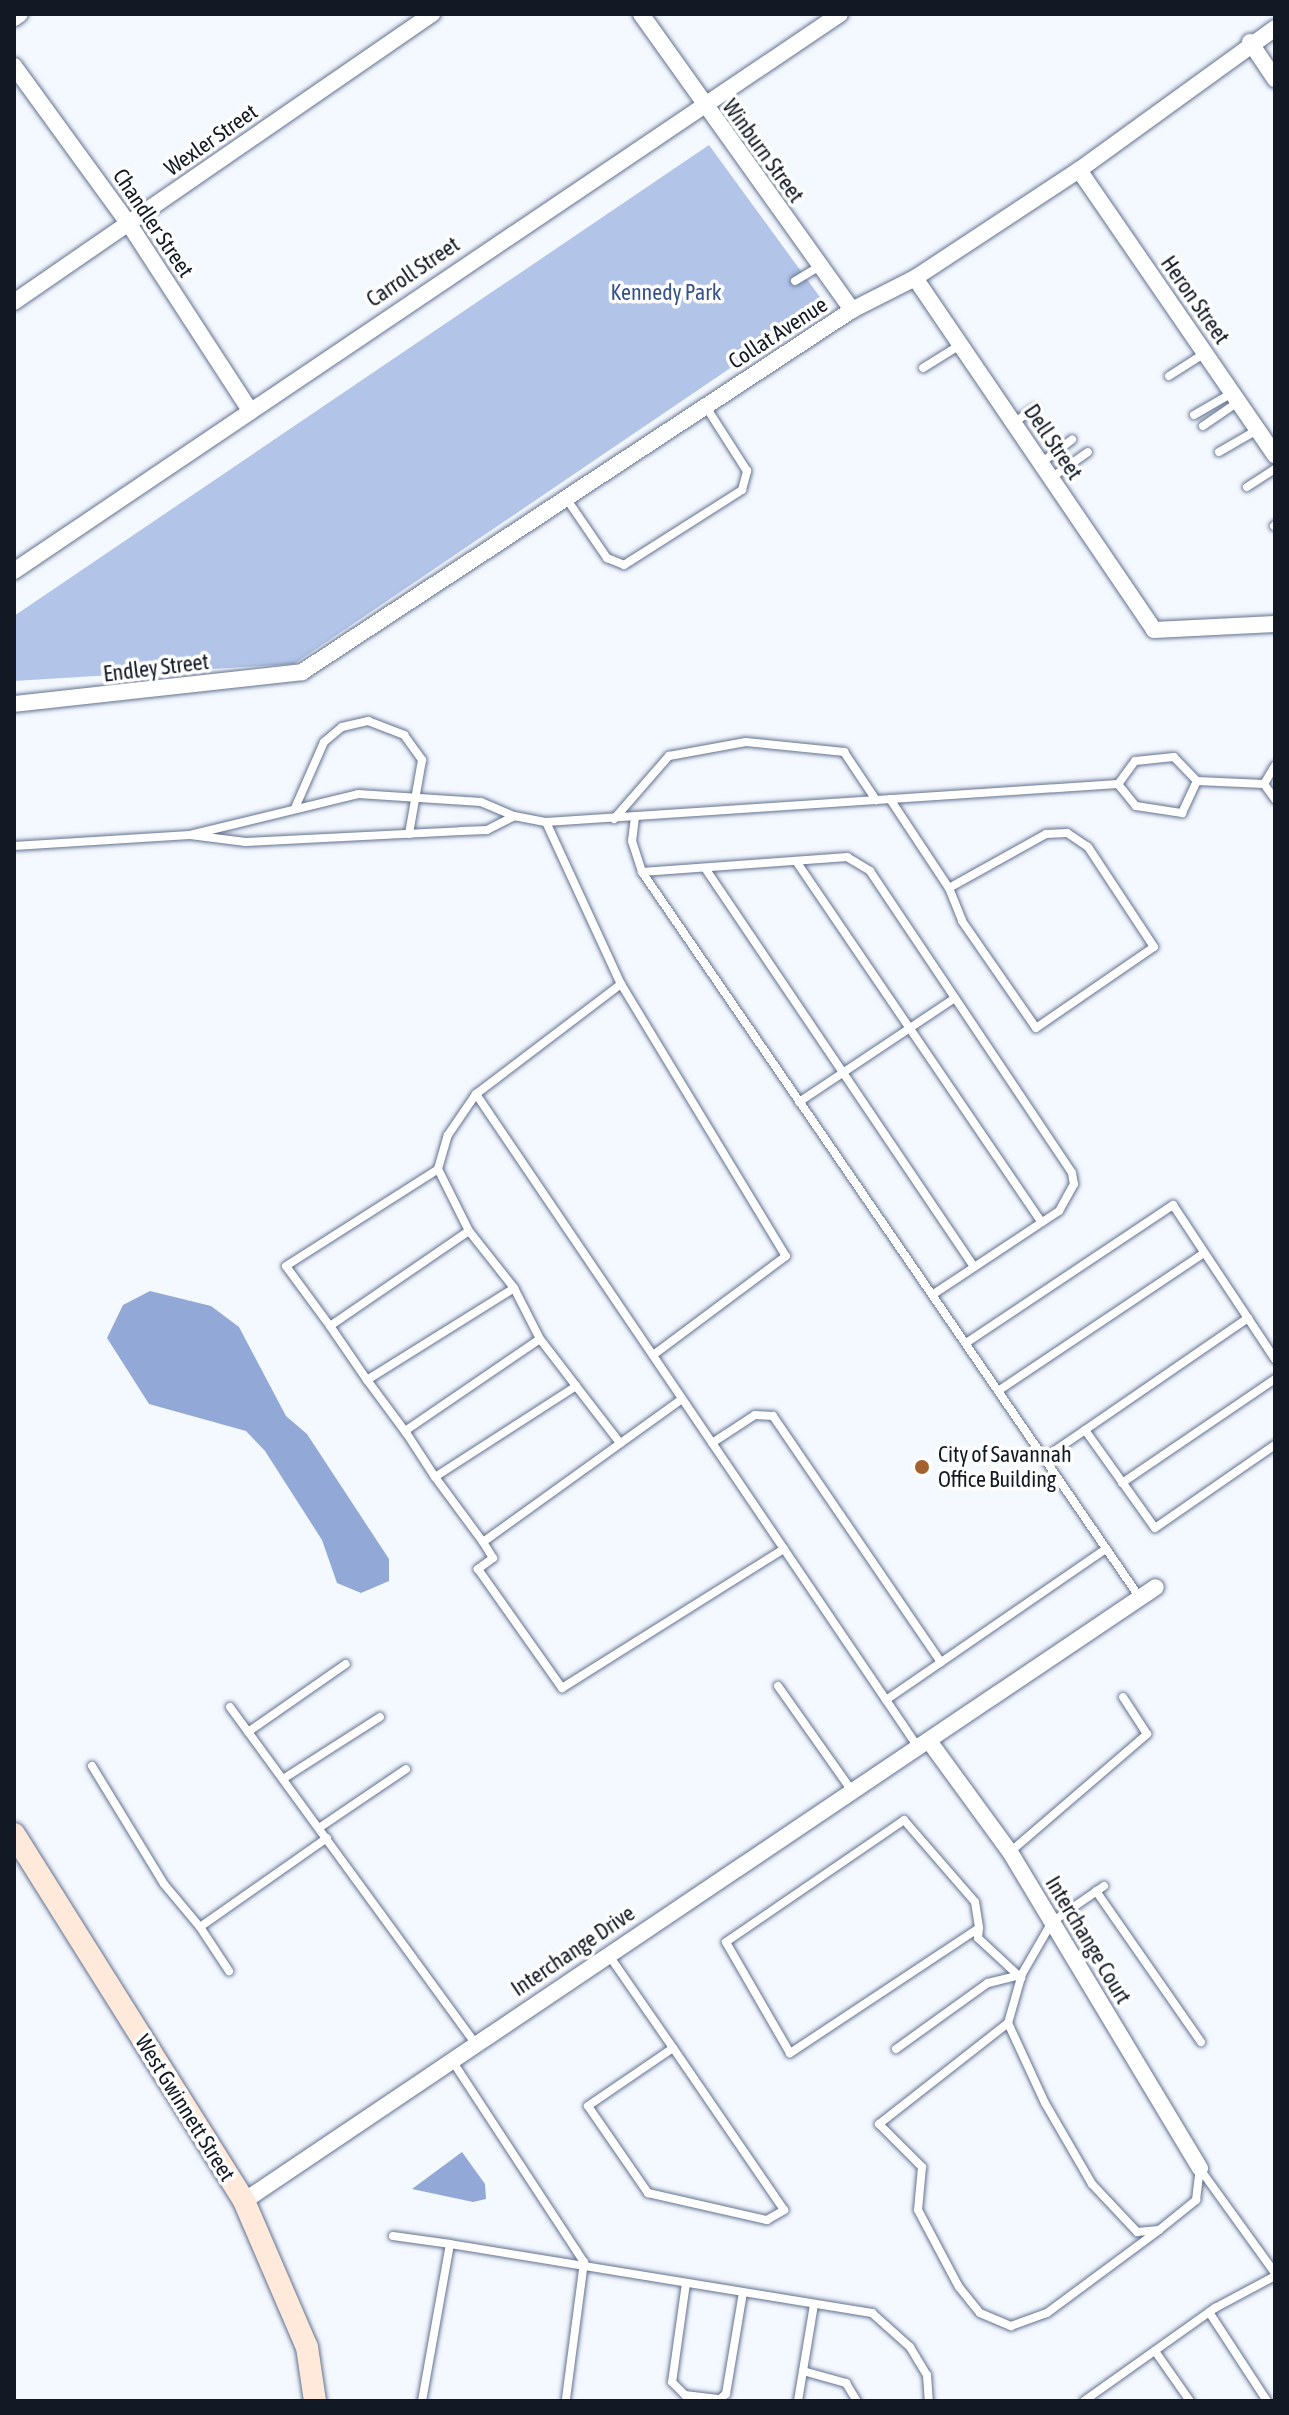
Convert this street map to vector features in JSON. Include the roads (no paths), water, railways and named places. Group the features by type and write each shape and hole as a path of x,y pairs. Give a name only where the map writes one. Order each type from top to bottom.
{"main road":[{"name":"West Gwinnett Street","path":"14,1834 244,2201 307,2347 315,2401"}],"street":[{"path":"14,18 20,14"},
{"name":"Wexler Street","path":"14,302 432,14"},
{"name":"Winburn Street","path":"641,14 701,104 852,310"},
{"name":"Carroll Street","path":"14,571 701,104 840,14"},
{"name":"Collat Avenue","path":"302,672 852,310 915,278 1079,170 1250,42 1275,28"},
{"path":"1250,42 1275,79"},
{"name":"Chandler Street","path":"14,66 129,224 249,409"},
{"name":"Heron Street","path":"1079,170 1275,455"},
{"name":"Dell Street","path":"915,278 1154,630 1275,624"},
{"name":"Endley Street","path":"14,704 302,672"},
{"name":"Interchange Drive","path":"244,2201 450,2058 1156,1587"},
{"name":"Interchange Court","path":"924,1744 1010,1852 1200,2168"}],"lane":[{"path":"795,281 820,266"},
{"path":"923,368 960,345"},
{"path":"1169,376 1205,353"},
{"path":"1194,415 1236,397"},
{"path":"1203,426 1236,397"},
{"path":"566,498 607,558 624,565 742,490 747,471 706,407"},
{"path":"1013,423 1035,408"},
{"path":"1219,452 1258,429"},
{"path":"1041,464 1072,440"},
{"path":"1051,478 1088,452"},
{"path":"1247,487 1275,469"},
{"path":"295,808 324,742 342,727 368,721 404,735 422,760 419,798 409,834"},
{"path":"614,819 669,756 746,742 844,752 876,800"},
{"path":"190,835 358,794 481,802 514,816 546,822 1118,784 1135,761 1174,757 1197,781 1264,784"},
{"path":"1264,784 1275,766"},
{"path":"1118,784 1136,806 1182,813 1197,781"},
{"path":"1264,784 1275,799"},
{"path":"890,799 949,888 962,921 1036,1028 1154,947 1088,847 1067,833 1046,834 949,888"},
{"path":"14,846 190,835 246,842 487,830 514,816"},
{"path":"635,817 632,841 642,872 1140,1598"},
{"path":"546,822 621,984 786,1256 653,1355"},
{"path":"642,872 847,857 870,871 1072,1173 1074,1184 1064,1203 1041,1222 932,1295"},
{"path":"796,861 1041,1222"},
{"path":"705,868 974,1267"},
{"path":"621,984 476,1094 448,1135 438,1169 286,1266 483,1542 493,1558 478,1569 562,1688 784,1549"},
{"path":"799,1102 955,998"},
{"path":"476,1094 886,1700 924,1744"},
{"path":"438,1169 469,1231 514,1288 540,1339 620,1443"},
{"path":"966,1343 1173,1205 1275,1359"},
{"path":"330,1326 469,1231"},
{"path":"998,1391 1204,1253"},
{"path":"367,1380 514,1288"},
{"path":"1044,1458 1248,1318"},
{"path":"407,1434 540,1339"},
{"path":"1122,1483 1275,1379"},
{"path":"435,1477 576,1386"},
{"path":"483,1542 682,1399"},
{"path":"712,1443 755,1415 773,1416 941,1662"},
{"path":"1085,1430 1155,1528 1275,1445"},
{"path":"886,1700 1106,1549"},
{"path":"248,1732 346,1664"},
{"path":"778,1686 852,1791"},
{"path":"1010,1852 1147,1734 1123,1697"},
{"path":"230,1707 475,2043"},
{"path":"283,1779 380,1717"},
{"path":"92,1766 164,1884 200,1927 229,1971"},
{"path":"319,1828 406,1769"},
{"path":"979,1928 790,2053 726,1942 904,1820 975,1902 979,1928 978,1938 1020,1976"},
{"path":"200,1927 327,1838"},
{"path":"1200,2168 1196,2200 1047,2313 1011,2326 980,2313 959,2287 918,2210 922,2167 879,2124 1008,2023 1020,1976 1052,1922 1100,1888 1201,2042"},
{"path":"607,1954 673,2048 784,2210 767,2220 648,2193 588,2106 673,2048"},
{"path":"896,2049 988,1983 1020,1976"},
{"path":"1008,2023 1045,2103 1092,2184 1137,2232 1159,2230"},
{"path":"450,2058 584,2262 566,2399"},
{"path":"1084,2401 1209,2312 1275,2274 1200,2168"},
{"path":"393,2236 584,2262 686,2283 872,2313 891,2326 927,2375 929,2401"},
{"path":"422,2401 450,2244"},
{"path":"686,2283 672,2382 685,2395 720,2399 726,2394 743,2292"},
{"path":"798,2401 814,2304"},
{"path":"1209,2312 1267,2401"},
{"path":"1155,2351 1190,2401"},
{"path":"803,2371 846,2383 857,2401"}],"place":[{"name":"City of Savannah Office Building","path":"922,1467"}],"park label":[{"name":"Kennedy Park","path":"666,293"}]}
